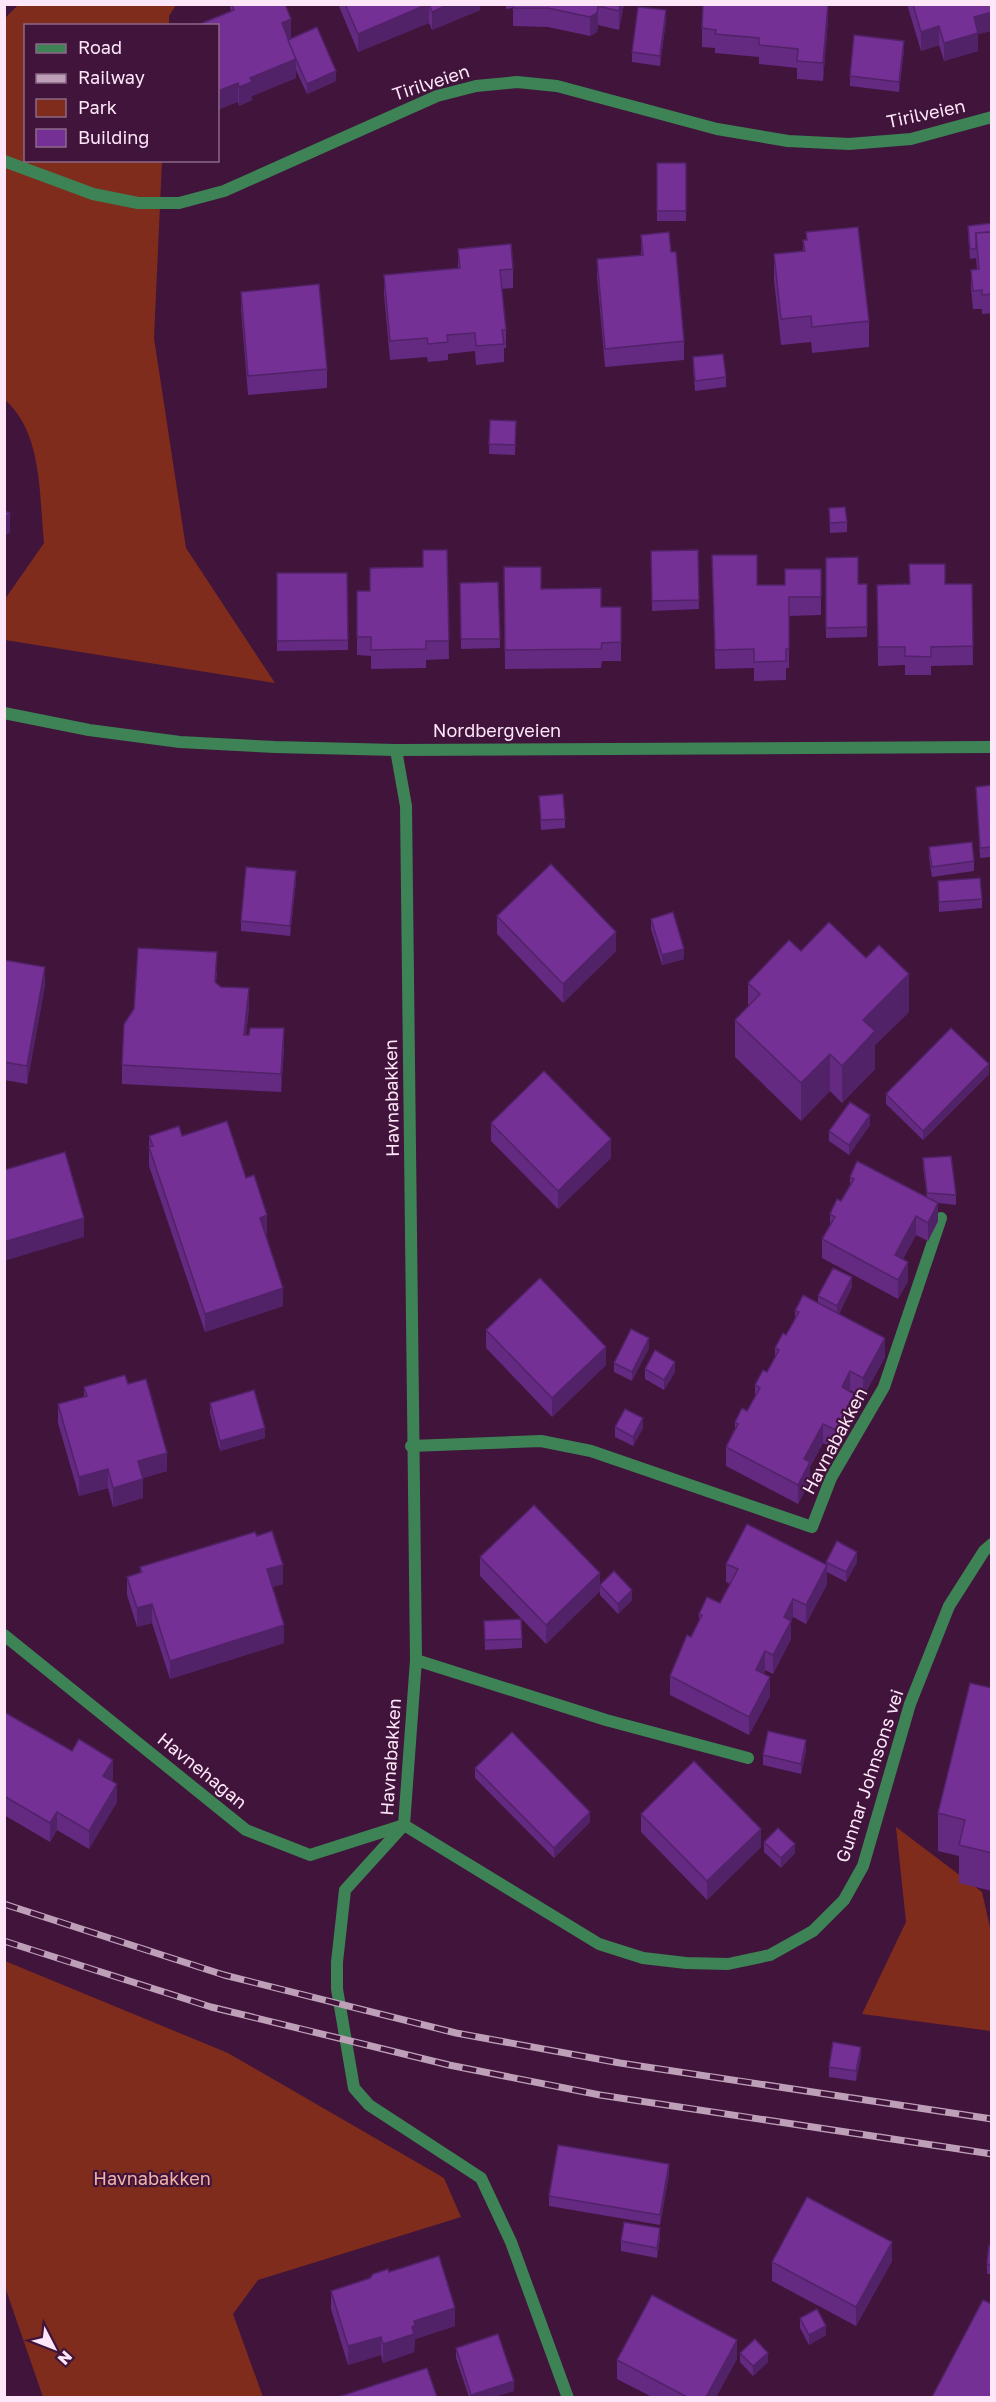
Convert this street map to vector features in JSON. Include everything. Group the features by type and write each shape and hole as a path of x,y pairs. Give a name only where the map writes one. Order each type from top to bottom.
{"street":[{"name":"Tirilveien","path":"4,161 93,194 138,203 179,203 224,191 437,96 476,86 517,82 556,86 717,129 788,141 849,144 911,140 992,117"},
{"name":"Nordbergveien","path":"4,713 88,730 180,742 275,747 396,750 992,747"},
{"name":"Havnabakken","path":"396,750 406,806 411,1446 416,1659 404,1825 345,1890 337,1962 337,1989 354,2088 369,2104 481,2178 515,2254 568,2397"},
{"name":"Havnabakken","path":"411,1446 541,1441 591,1451 812,1527 831,1478 884,1387 941,1218"},
{"name":"Gunnar Johnsons vei","path":"404,1825 599,1944 643,1958 686,1964 728,1964 770,1955 813,1931 844,1900 863,1866 910,1704 949,1606 984,1551 992,1544"},
{"name":"Havnehagan","path":"4,1635 246,1830 310,1854 404,1825"},
{"path":"416,1659 606,1720 748,1758"}],"green space":[{"path":"18,5 176,5 169,16 169,24 24,24 24,162 162,162 154,338 186,548 275,683 5,640 5,599 44,543 37,466 33,447 17,414 5,400 5,18"},
{"path":"896,1827 982,1892 991,1932 991,2031 862,2014 906,1922"},
{"name":"Havnabakken","path":"5,1961 228,2053 444,2178 461,2217 258,2280 233,2314 263,2397 43,2397 5,2287"}],"building":[{"path":"232,4 285,4 291,19 282,23 296,59 250,78 252,82 239,87 238,83 219,91 219,24 200,24 234,10"},
{"path":"345,4 428,4 358,34"},
{"path":"429,4 449,4 432,12"},
{"path":"513,4 620,4 619,11 598,6 597,13 590,17 548,8 513,8"},
{"path":"703,4 828,4 823,63 797,61 798,49 759,45 759,38 715,34 716,30 702,28"},
{"path":"913,4 992,4 992,12 974,17 978,33 944,43 939,26 921,32"},
{"path":"638,7 666,10 660,56 632,52"},
{"path":"317,27 336,71 307,84 288,40"},
{"path":"854,35 904,41 899,82 850,76"},
{"path":"657,163 686,163 686,211 657,211"},
{"path":"992,223 992,232 976,233 976,249 970,249 968,226"},
{"path":"858,227 869,321 812,327 811,316 781,319 774,254 805,251 803,240 807,240 806,232"},
{"path":"669,232 671,252 676,252 684,341 605,349 597,259 643,255 641,235"},
{"path":"992,232 992,294 982,295 982,290 973,291 971,270 979,269 976,233"},
{"path":"511,244 513,269 500,270 506,330 502,330 504,344 476,346 475,333 447,335 448,342 428,344 427,338 390,341 384,275 460,268 458,249"},
{"path":"319,284 327,369 248,376 241,292"},
{"path":"723,354 726,377 695,381 693,357"},
{"path":"490,420 516,421 515,445 489,444"},
{"path":"845,507 847,522 830,523 829,508"},
{"path":"423,550 447,550 449,641 426,641 426,649 371,650 371,637 357,637 357,591 370,591 370,568 423,567"},
{"path":"698,550 699,600 652,601 651,551"},
{"path":"712,555 757,555 757,585 785,585 785,569 821,569 821,597 789,597 789,649 786,649 786,661 754,662 754,649 715,650"},
{"path":"858,557 858,584 867,584 867,627 826,628 826,558"},
{"path":"909,564 945,564 945,584 972,584 973,646 931,647 931,657 905,656 905,647 878,647 877,585 910,584"},
{"path":"504,567 541,567 541,589 601,588 601,607 621,607 621,642 602,643 601,649 505,650"},
{"path":"277,573 347,573 348,640 277,641"},
{"path":"498,582 500,639 461,639 460,583"},
{"path":"992,785 992,847 980,848 976,787"},
{"path":"563,794 565,819 541,820 539,796"},
{"path":"972,842 974,861 932,867 929,847"},
{"path":"551,864 616,932 563,984 497,916"},
{"path":"246,867 296,871 290,926 241,921"},
{"path":"980,878 982,899 939,902 938,881"},
{"path":"673,912 684,949 662,955 651,919"},
{"path":"829,922 866,958 879,945 909,974 863,1020 875,1031 842,1066 830,1054 801,1083 735,1020 760,994 748,983 789,940 801,951"},
{"path":"138,948 217,952 215,982 221,987 249,988 244,1035 249,1035 250,1028 284,1028 281,1074 122,1065 124,1024 134,1009"},
{"path":"4,960 45,967 27,1066 4,1062"},
{"path":"951,1028 989,1064 923,1131 886,1094"},
{"path":"544,1071 611,1139 558,1191 491,1123"},
{"path":"850,1102 870,1115 849,1145 829,1131"},
{"path":"227,1121 246,1178 254,1175 267,1215 260,1218 283,1288 205,1314 149,1147 153,1146 149,1136 179,1126 182,1136"},
{"path":"65,1152 84,1218 4,1242 4,1170"},
{"path":"951,1156 956,1195 927,1193 923,1158"},
{"path":"857,1161 938,1203 928,1223 916,1216 895,1255 908,1262 898,1280 822,1239 835,1217 830,1214 837,1199 841,1201 854,1179 850,1177"},
{"path":"833,1268 852,1277 837,1306 818,1296"},
{"path":"540,1278 606,1347 552,1398 486,1330"},
{"path":"803,1295 885,1338 863,1378 850,1371 842,1387 854,1394 836,1430 823,1424 804,1459 810,1462 798,1485 726,1447 738,1424 735,1422 742,1408 747,1411 760,1388 755,1385 763,1370 767,1372 779,1350 775,1348 783,1333 786,1335 799,1312 795,1311"},
{"path":"631,1329 649,1338 632,1372 614,1363"},
{"path":"655,1350 675,1362 664,1380 645,1369"},
{"path":"125,1375 128,1384 146,1379 167,1453 138,1461 143,1479 113,1488 108,1469 79,1477 58,1404 87,1396 84,1387"},
{"path":"254,1390 265,1428 220,1441 210,1403"},
{"path":"625,1409 643,1418 633,1437 615,1427"},
{"path":"534,1505 600,1573 546,1625 480,1557"},
{"path":"747,1524 827,1565 806,1605 793,1599 784,1617 791,1621 773,1655 765,1651 756,1670 770,1677 749,1717 670,1676 687,1635 691,1637 702,1615 699,1614 707,1597 720,1603 738,1569 726,1564"},
{"path":"272,1531 283,1565 267,1569 284,1625 170,1661 152,1604 137,1608 127,1577 142,1572 140,1567 255,1532 257,1536"},
{"path":"837,1541 857,1552 846,1572 826,1562"},
{"path":"614,1571 632,1590 618,1604 600,1585"},
{"path":"521,1619 522,1639 485,1640 484,1621"},
{"path":"970,1683 992,1688 992,1853 959,1845 965,1820 938,1813"},
{"path":"4,1712 72,1751 79,1739 113,1760 103,1776 117,1784 89,1831 57,1812 50,1823 4,1796"},
{"path":"768,1731 806,1740 801,1764 763,1755"},
{"path":"512,1732 590,1812 554,1848 475,1768"},
{"path":"694,1761 761,1829 707,1881 641,1814"},
{"path":"778,1828 795,1844 781,1858 764,1842"},
{"path":"833,2042 861,2047 856,2071 829,2067"},
{"path":"558,2145 669,2164 660,2215 549,2196"},
{"path":"807,2197 892,2242 856,2307 772,2262"},
{"path":"624,2222 660,2228 657,2248 621,2241"},
{"path":"989,2245 992,2246 992,2265 987,2264"},
{"path":"439,2256 455,2308 414,2321 415,2325 412,2327 414,2334 383,2344 381,2337 348,2346 331,2291 370,2278 373,2274 388,2269 389,2272"},
{"path":"652,2295 737,2340 706,2397 687,2397 617,2360"},
{"path":"983,2300 992,2304 992,2397 932,2397"},
{"path":"817,2309 826,2326 809,2335 800,2318"},
{"path":"498,2334 514,2381 471,2395 456,2348"},
{"path":"755,2339 768,2353 753,2366 740,2353"},
{"path":"427,2368 437,2397 338,2397"}],"railway":[{"path":"4,1904 224,1975 456,2033 620,2063 992,2119"},
{"path":"4,1941 211,2007 449,2065 600,2095 992,2154"}]}
